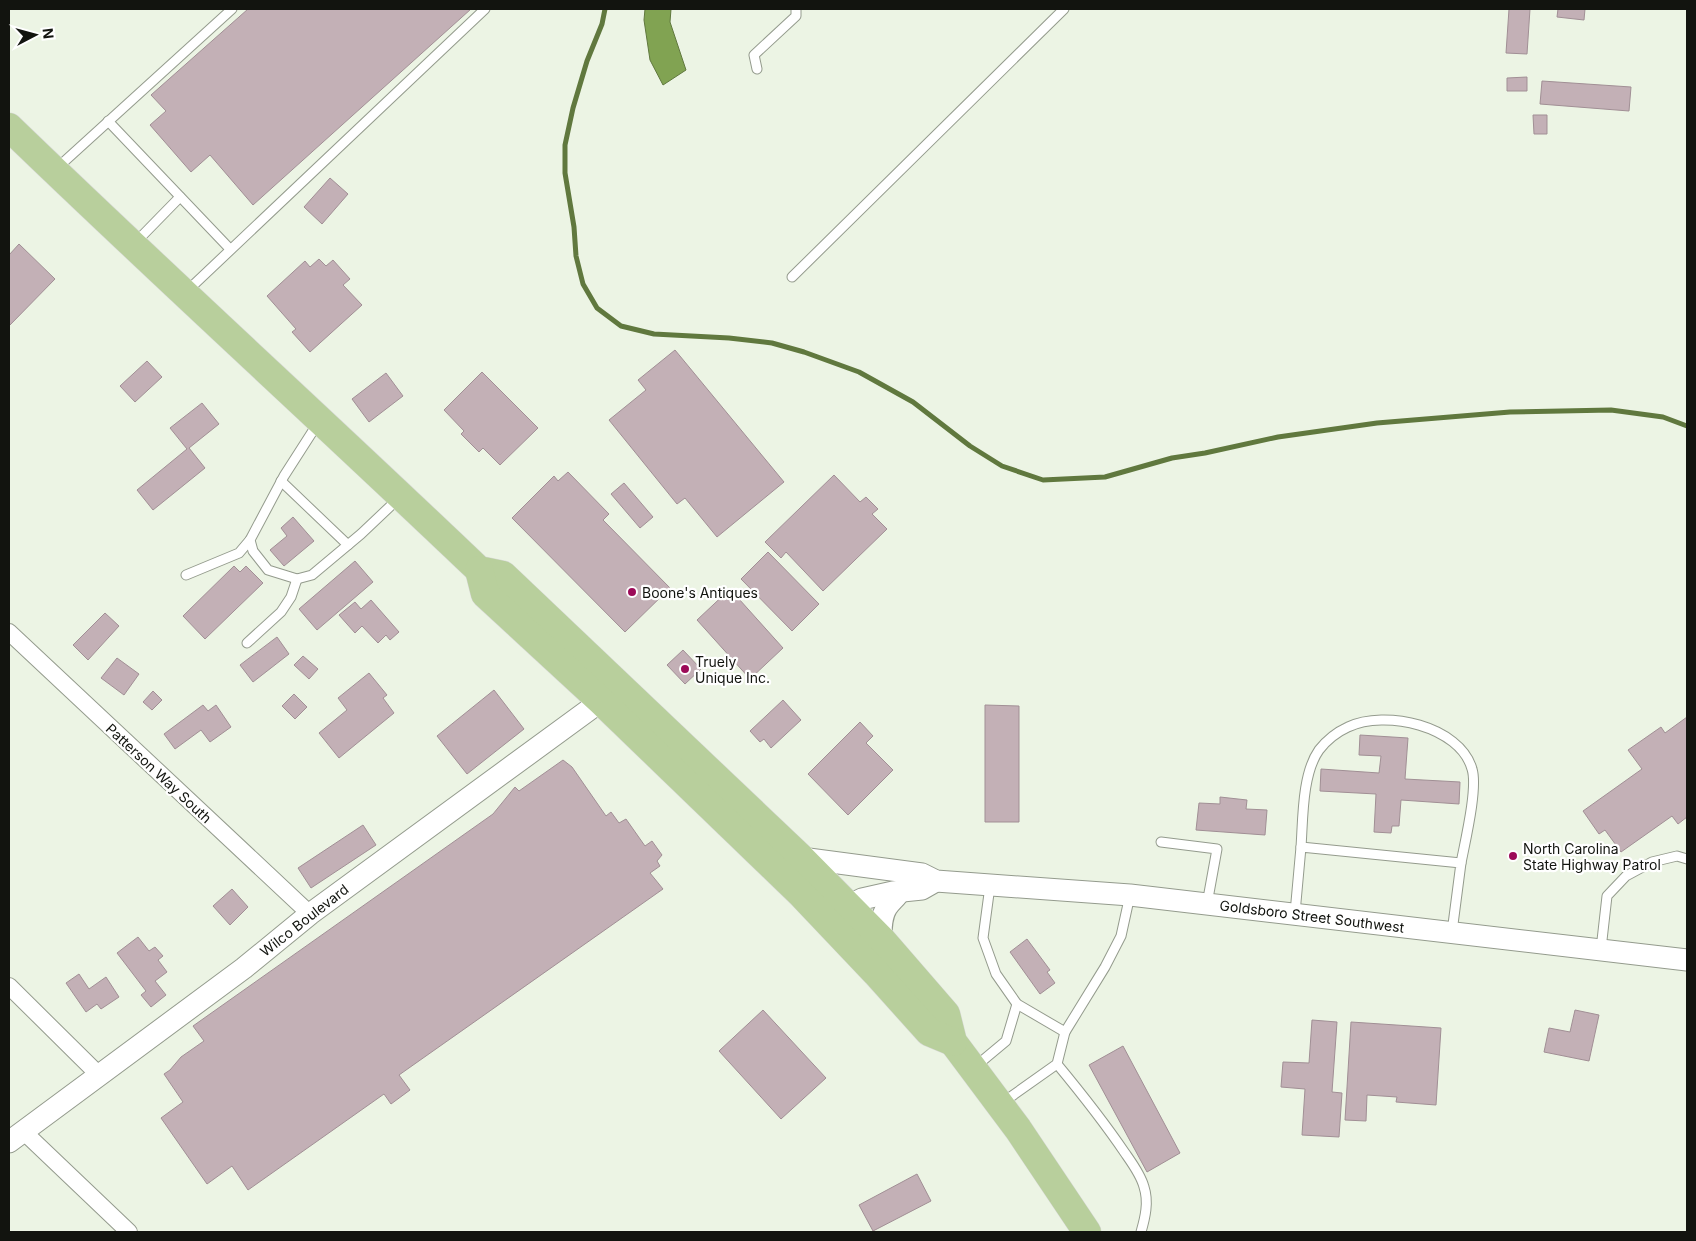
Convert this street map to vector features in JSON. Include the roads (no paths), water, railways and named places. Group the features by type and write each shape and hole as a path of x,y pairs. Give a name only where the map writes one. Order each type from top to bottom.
{"highway":[{"path":"9,127 183,294 479,570 485,594 601,701 840,915 882,939 946,1014 953,1042 1000,1104 1076,1213 1087,1232"},
{"path":"479,570 503,574 801,858 840,915 929,1032 953,1042"}],"street":[{"name":"Patterson Way South","path":"9,632 310,914"},
{"name":"Wilco Boulevard","path":"16,1136 244,968 310,914 601,701"},
{"name":"Goldsboro Street Southwest","path":"801,858 922,874 936,881 1130,895 1687,960"},
{"name":"Goldsboro Street Southwest","path":"840,915 862,898 922,888 936,881"},
{"path":"882,939 880,928 887,907 900,891"},
{"path":"9,986 99,1075"},
{"path":"16,1136 129,1232"}],"lane":[{"path":"54,171 232,9"},
{"path":"183,294 485,9"},
{"path":"757,69 754,55 796,16 796,9"},
{"path":"792,277 1064,9"},
{"path":"108,122 230,249"},
{"path":"133,246 180,197"},
{"path":"186,575 239,552 250,540 281,481 320,420"},
{"path":"281,481 348,545"},
{"path":"250,540 253,551 268,570 297,579 312,575 401,496"},
{"path":"247,643 282,612 291,597 297,579"},
{"path":"1294,914 1307,784 1311,766 1318,751 1332,736 1348,726 1389,720 1416,723 1444,735 1462,751 1472,769 1474,787 1452,932"},
{"path":"1161,842 1217,849 1207,904"},
{"path":"1301,847 1461,863"},
{"path":"1601,950 1607,896 1626,876 1652,862 1677,856 1687,859"},
{"path":"990,886 983,938 996,974 1017,1004 1065,1032"},
{"path":"1000,1104 1057,1064 1065,1032 1106,967 1121,936 1130,895"},
{"path":"973,1068 1006,1041 1017,1004"},
{"path":"1057,1064 1085,1097 1112,1134 1134,1166 1145,1187 1147,1212 1140,1232"}],"waterway":[{"path":"605,9 602,24 587,61 573,108 565,145 565,173 574,227 576,256 583,284 597,308 621,326 654,334 729,338 772,343 804,352 859,372 913,402 970,446 1002,466 1043,480 1105,477 1172,458 1205,453 1278,437 1377,423 1510,412 1611,410 1663,417 1687,426"}],"place":[{"name":"Boone's Antiques","path":"632,592"},
{"name":"Truely Unique Inc.","path":"685,669"},
{"name":"North Carolina State Highway Patrol","path":"1513,856"}]}
